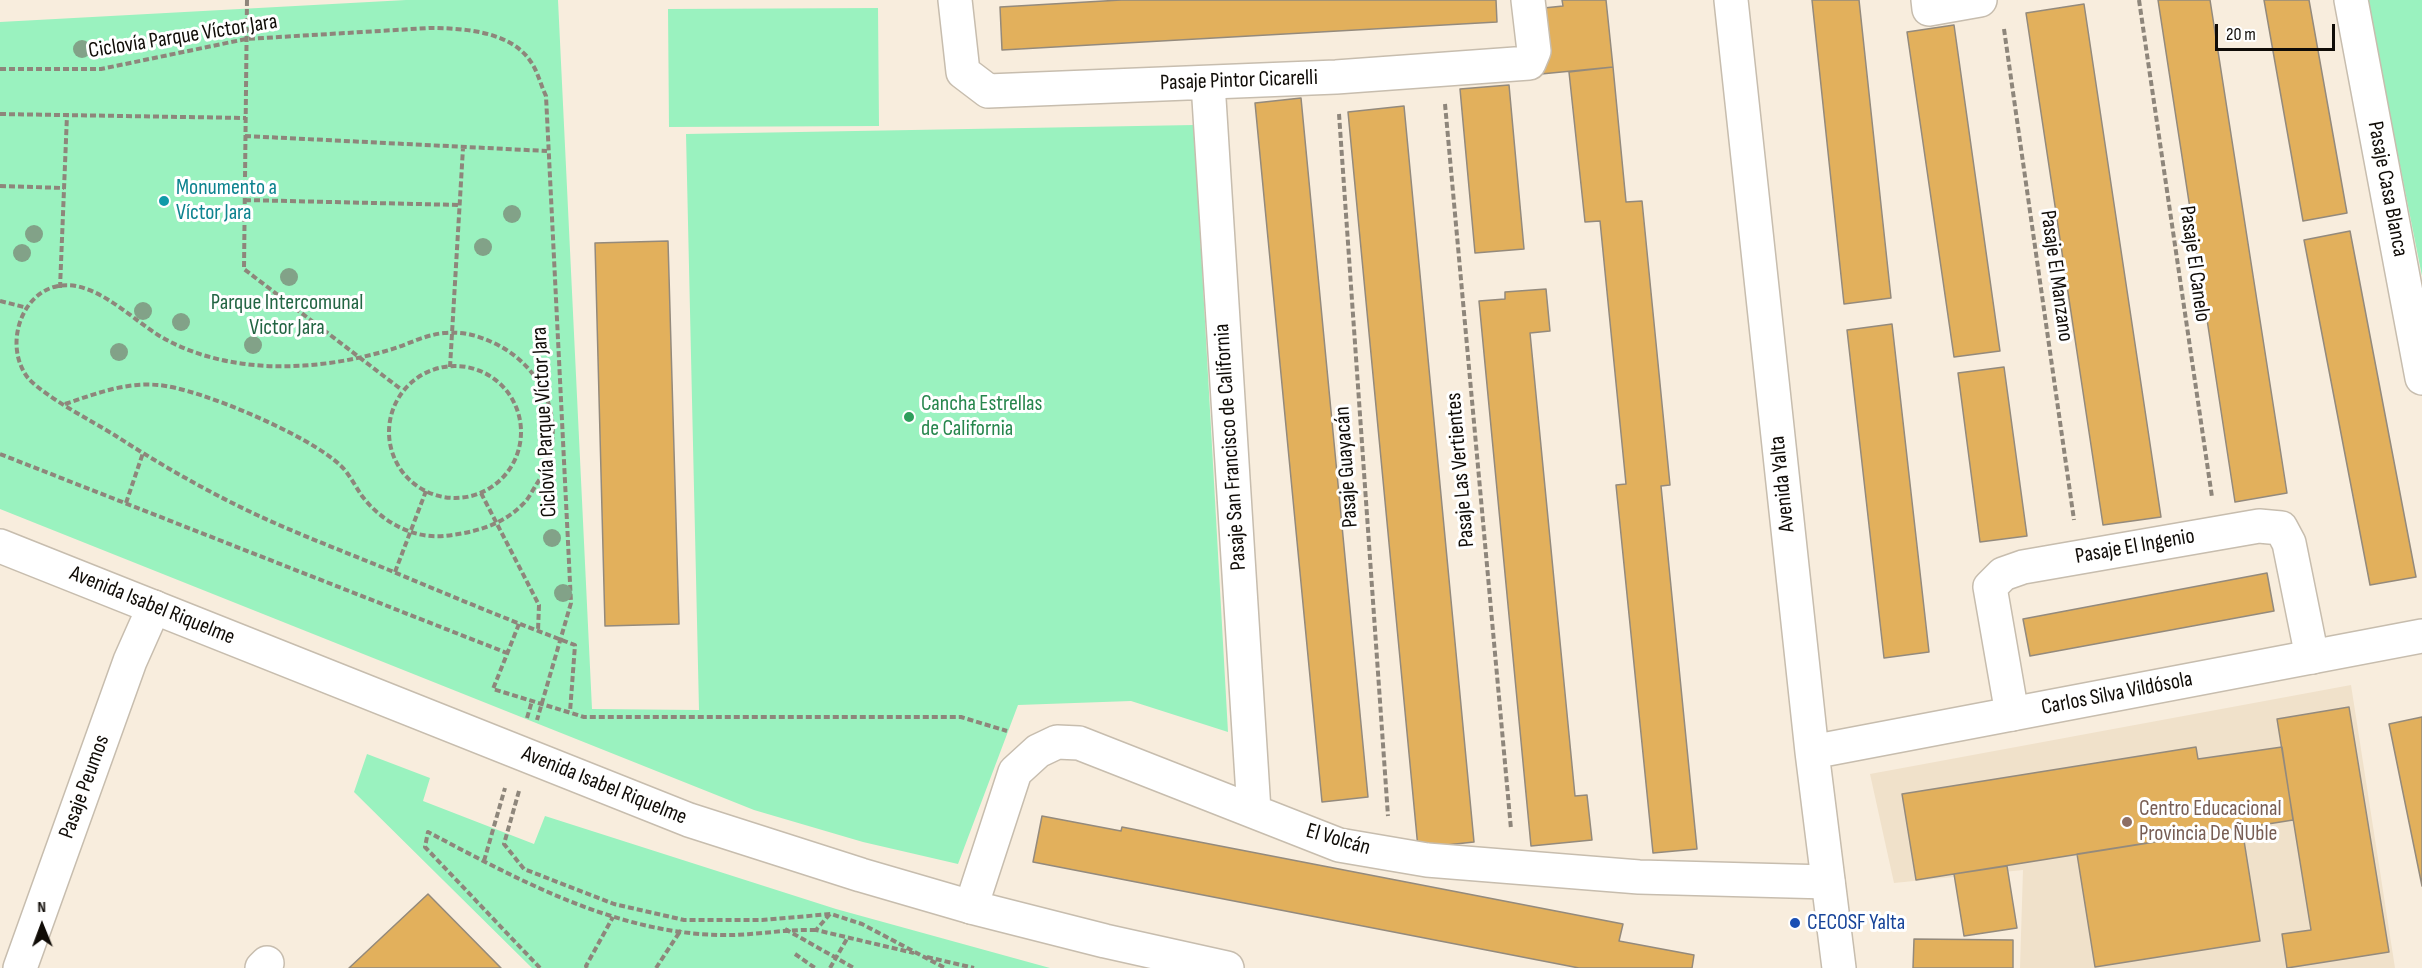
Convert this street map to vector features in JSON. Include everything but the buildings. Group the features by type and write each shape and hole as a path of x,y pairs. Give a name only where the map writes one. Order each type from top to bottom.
{"street":[{"name":"Pasaje Pintor Cicarelli","path":"955,0 963,72 988,91 1336,77 1529,63 1534,51 1528,0"},
{"name":"Avenida Yalta","path":"1731,0 1812,752 1839,968"},
{"path":"1928,0 1929,9 1980,0"},
{"name":"Pasaje Casa Blanca","path":"2351,0 2422,378"},
{"name":"Pasaje San Francisco de California","path":"1208,83 1254,811"},
{"name":"Pasaje El Ingenio","path":"2012,714 1990,587 2003,574 2023,567 2259,526 2281,528 2289,543 2312,657"},
{"name":"Avenida Isabel Riquelme","path":"0,546 689,820 861,875 971,907 1105,941 1227,968"},
{"name":"Pasaje Peumos","path":"14,961 130,661 154,607"},
{"name":"Carlos Silva Vildósola","path":"1812,752 2422,636"},
{"name":"El Volcán","path":"971,907 1015,772 1038,751 1057,742 1079,742 1340,845 1428,860 1639,877 1828,882"}],"path":[{"path":"247,0 244,269 402,390"},
{"name":"Pasaje El Canelo","path":"2139,0 2217,533"},
{"name":"Pasaje El Manzano","path":"2003,24 2080,557"},
{"name":"Ciclovía Parque Víctor Jara","path":"0,69 101,69 246,39 450,28 510,41 531,62 546,96 571,603 562,640 541,704 504,844 524,869 614,904 684,920 762,920 831,914 862,924 945,968"},
{"name":"Pasaje Las Vertientes","path":"1442,71 1514,867"},
{"name":"Pasaje Guayacán","path":"1336,77 1391,854"},
{"path":"0,114 246,118"},
{"path":"60,288 67,115"},
{"path":"245,136 547,152"},
{"path":"450,366 463,148"},
{"path":"0,186 64,188"},
{"path":"245,200 460,205"},
{"path":"65,404 118,387 160,385 224,403 298,437 340,465 367,502 398,528 437,537 481,530 498,522 524,504 550,462 552,420 544,385 514,353 478,334 453,333 423,337 360,358 307,366 261,365 210,359 170,342 100,295 73,285 45,290 24,307 17,326 19,365 32,382 65,404 142,453 182,477 257,515 575,645 570,712"},
{"path":"0,300 24,307"},
{"path":"450,366 482,371 501,384 514,400 521,421 520,443 513,464 500,481 481,493 460,498 438,496 426,491 402,472 391,452 388,431 392,409 402,390 419,376 439,367 450,366"},
{"path":"126,503 142,453"},
{"path":"0,454 507,653"},
{"path":"395,572 426,491"},
{"path":"481,493 539,605 538,631"},
{"path":"519,624 493,688 584,717 961,717 1004,729 1038,751"},
{"path":"540,968 425,847 429,832 513,877 613,917 721,935 784,929 816,930 974,968"},
{"path":"816,930 831,914"},
{"path":"587,968 613,917"},
{"path":"784,929 835,960 854,968"},
{"path":"656,968 681,930"},
{"path":"830,968 849,938"},
{"path":"795,954 815,968"}],"shaded area":[{"name":"Centro Educacional Provincia De ÑUble","path":"2351,685 2395,968 2020,968 2023,870 1894,883 1870,774"}],"green space":[{"name":"Parque Intercomunal Victor Jara","path":"406,0 558,0 592,709 699,710 686,134 1194,125 1228,732 1131,701 1018,705 958,864 863,842 754,810 0,509 0,22"},
{"path":"2367,0 2422,0 2422,276"},
{"path":"878,8 879,126 669,127 668,9"},
{"path":"367,754 430,778 423,801 534,844 545,816 836,909 1050,968 532,968 354,792"}],"place":[{"name":"Monumento a Víctor Jara","path":"164,201"},
{"name":"Cancha Estrellas de California","path":"909,417"},
{"name":"Centro Educacional Provincia De ÑUble","path":"2127,822"},
{"name":"CECOSF Yalta","path":"1795,923"}]}
